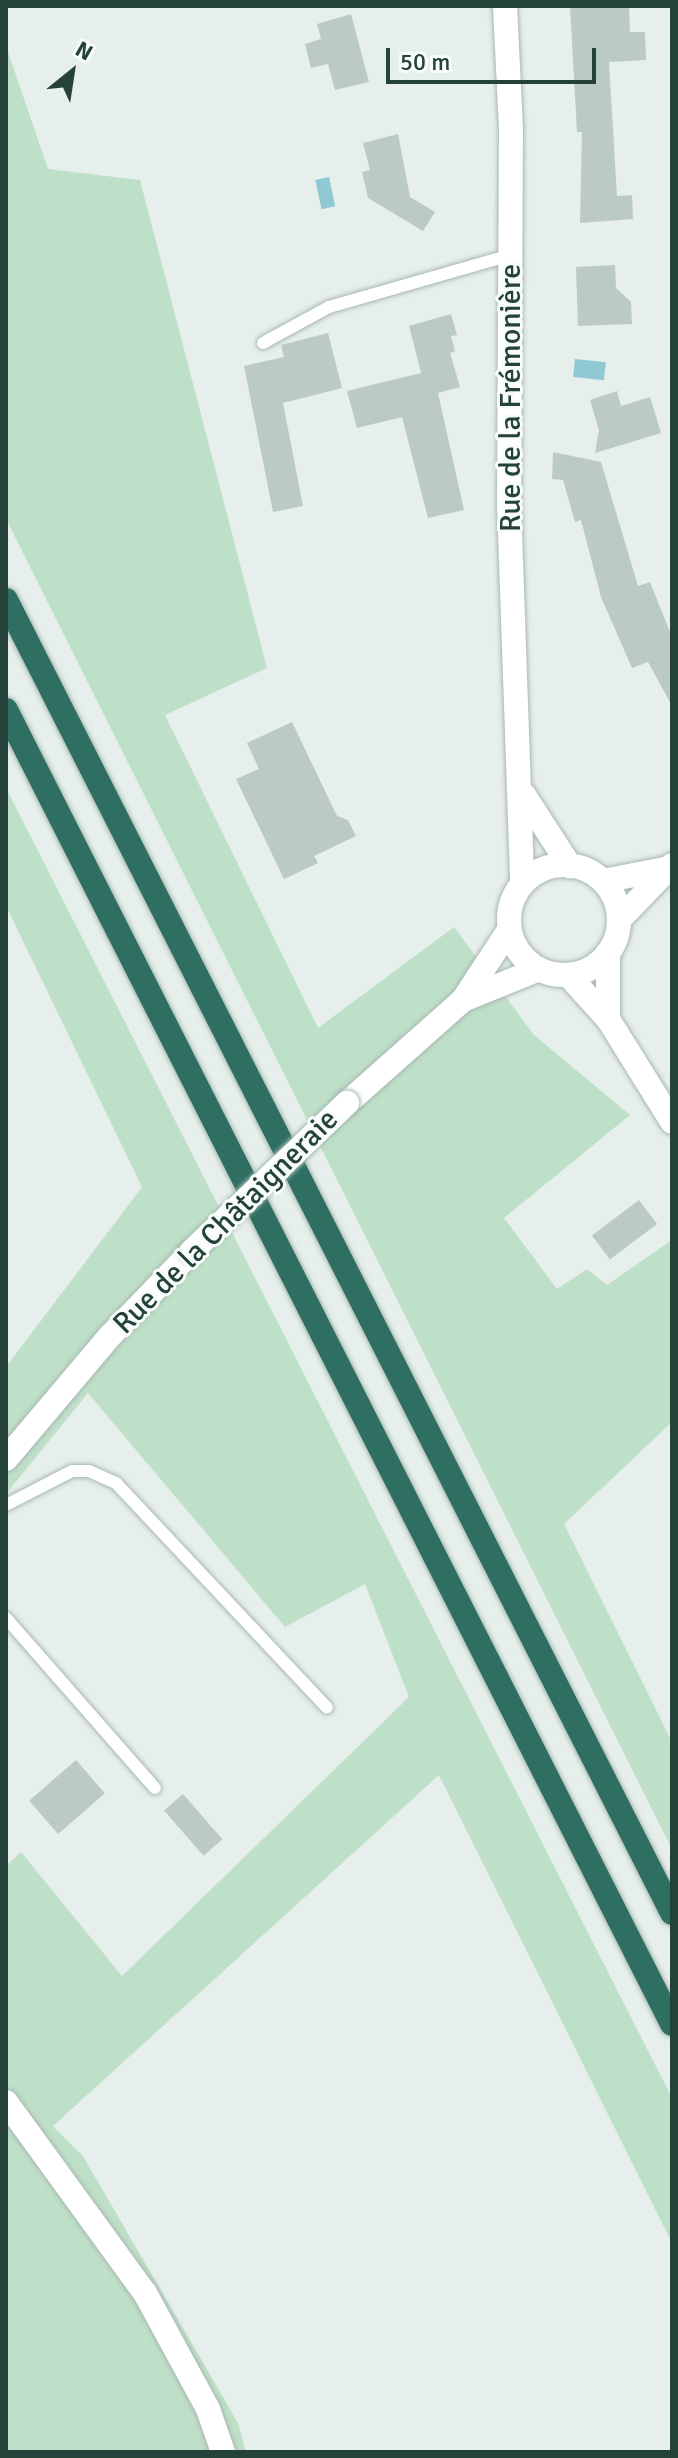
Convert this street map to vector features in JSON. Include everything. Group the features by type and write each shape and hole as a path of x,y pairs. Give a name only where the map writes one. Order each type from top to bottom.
{"highway":[{"path":"6,600 672,1913"},
{"path":"6,710 672,2024"}],"street":[{"name":"Rue de la Frémonière","path":"505,6 510,255 509,504 522,883"},
{"path":"521,790 570,866"},
{"path":"522,883 552,866 570,866 603,881 617,906 619,920"},
{"path":"603,881 671,866"},
{"path":"608,1019 608,953 619,920 671,866"},
{"name":"Rue de la Châtaigneraie","path":"6,1459 110,1336 191,1252 347,1103 463,1000 509,930 509,913 522,883"},
{"path":"509,930 525,960 539,969 568,975 597,964 608,953"},
{"name":"Rue de la Châtaigneraie","path":"463,1000 539,969"},
{"path":"568,975 608,1019 672,1122"},
{"path":"6,2102 145,2293 208,2409 223,2452"}],"lane":[{"path":"263,343 329,307 510,255"},
{"path":"6,1505 72,1471 89,1471 116,1483 327,1708"},
{"path":"6,1618 155,1788"}],"green space":[{"path":"6,46 48,169 140,180 267,668 165,715 318,1028 454,927 534,1035 630,1115 504,1218 557,1289 587,1269 607,1285 672,1240 672,1422 564,1524 672,1742 672,1849 6,519"},
{"path":"6,788 672,2098 672,2243 439,1775 53,2126 83,2156 238,2423 246,2452 6,2452 6,1866 21,1852 122,1976 409,1697 365,1584 285,1627 88,1393 6,1494 6,1367 142,1187 6,906"}],"water":[{"path":"329,177 335,206 322,209 315,180"},
{"path":"575,359 606,362 604,380 573,377"}],"building":[{"path":"570,6 629,6 630,32 645,32 646,60 609,62 617,196 632,195 633,219 580,223 582,132 577,132"},
{"path":"351,14 369,82 335,90 328,64 311,68 305,44 321,39 317,24"},
{"path":"398,134 410,197 435,212 423,231 368,198 362,172 370,170 363,143"},
{"path":"615,265 616,288 631,302 632,324 578,326 576,267"},
{"path":"451,314 457,335 451,336 455,351 450,353 460,387 438,393 464,510 428,518 402,417 357,428 347,391 421,373 409,326"},
{"path":"328,333 342,388 283,403 303,506 273,512 244,366 284,357 281,345"},
{"path":"617,391 621,406 650,397 661,433 595,453 599,430 590,400"},
{"path":"553,452 601,462 638,586 650,582 672,637 672,706 648,662 632,668 601,597 581,520 575,522 563,480 552,479"},
{"path":"292,722 337,816 348,820 356,836 314,856 318,863 284,879 236,779 259,769 247,743"},
{"path":"639,1200 657,1224 610,1259 592,1236"},
{"path":"76,1760 105,1793 58,1834 29,1801"},
{"path":"183,1794 222,1839 203,1856 164,1810"}]}
